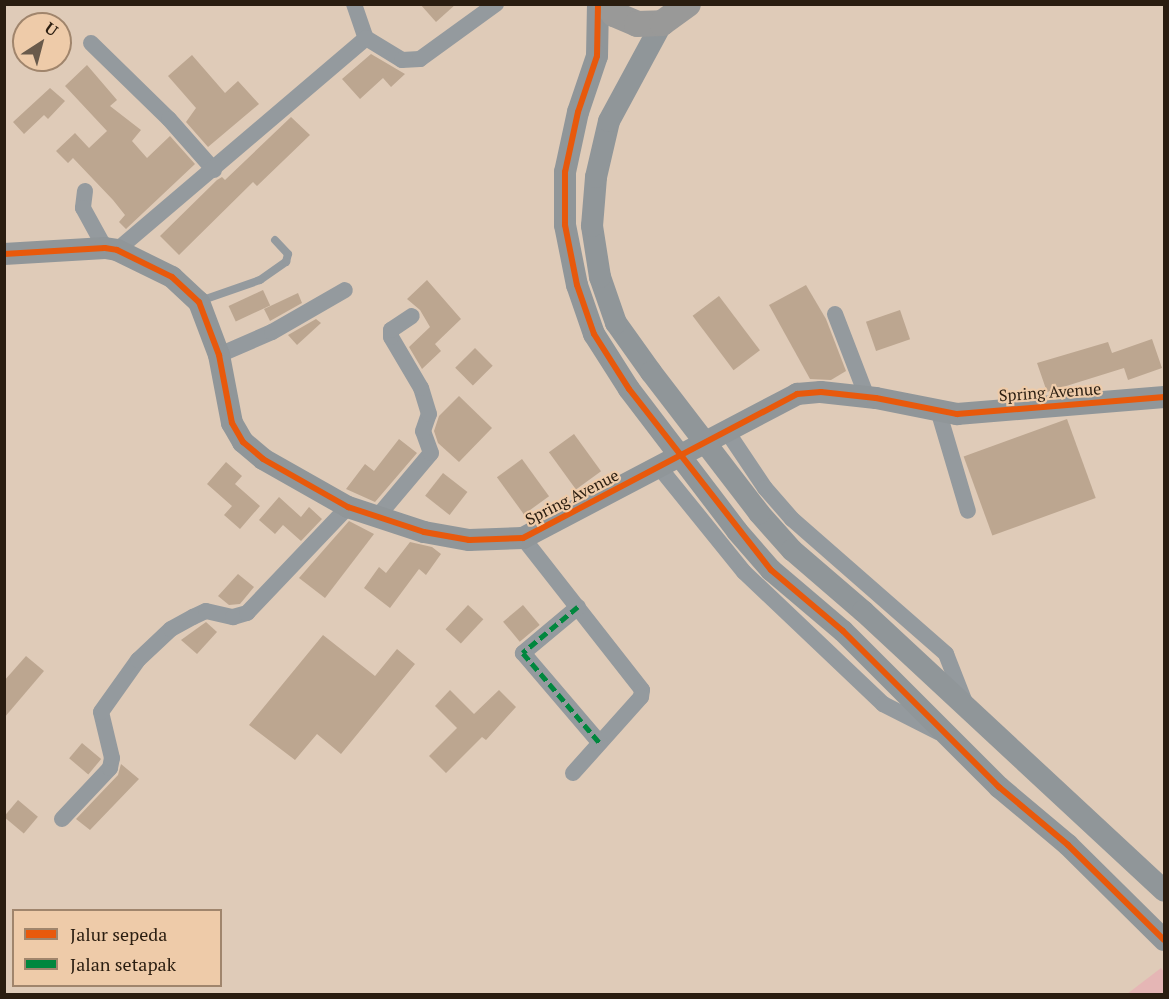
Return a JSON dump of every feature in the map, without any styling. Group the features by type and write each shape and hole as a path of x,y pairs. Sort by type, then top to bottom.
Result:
{"main road":[{"path":"606,4 614,14 637,24 662,23 688,4"}],"street":[{"path":"354,4 366,38 402,60 420,59 496,4"},
{"path":"598,4 597,56 578,112 565,172 566,225 577,285 594,334 629,389 737,531 771,570 843,631 947,737 1117,890 1164,940"},
{"path":"662,23 609,121 596,177 592,226 600,277 616,323 759,513 792,550 863,611 970,714 1164,891"},
{"path":"85,191 83,208 111,249 214,170 366,38"},
{"path":"91,43 169,119 214,170"},
{"name":"Spring Avenue","path":"4,254 111,249 172,277 199,302 219,355 227,405 243,441 294,480 348,507 424,532 469,540 523,538 797,394 821,392 867,397 957,414 1164,398"},
{"path":"219,355 272,332 345,290"},
{"path":"836,314 867,397"},
{"path":"378,516 431,453 423,431 429,414 421,388 391,337 391,330 412,316"},
{"path":"938,410 968,511"},
{"path":"726,430 765,488 792,519 946,654 970,714"},
{"path":"659,467 744,572 883,704 947,737"},
{"path":"62,819 110,768 112,758 101,712 138,660 171,628 206,611 233,617 247,613 348,507"},
{"path":"523,538 642,690 641,697 573,773"},
{"path":"578,607 523,653 600,743"}],"lane":[{"path":"199,302 260,280 286,262 288,254 275,240"}],"shaded area":[{"path":"1161,968 1164,972 1164,994 1127,994"}],"building":[{"path":"420,4 456,4 436,22"},
{"path":"371,54 405,74 391,87 383,78 360,99 342,79"},
{"path":"192,55 225,93 238,81 259,104 208,147 186,122 196,108 168,76"},
{"path":"87,65 117,100 110,106 141,130 132,141 147,158 170,136 195,164 126,229 119,222 125,215 113,200 73,158 68,163 56,151 75,133 89,148 107,131 65,86"},
{"path":"50,88 65,101 48,119 44,115 24,134 13,122"},
{"path":"291,117 310,135 257,186 253,182 179,255 160,236 217,180 222,177 225,180"},
{"path":"427,280 461,319 435,344 441,351 422,369 409,347 430,327 420,310 407,299"},
{"path":"806,285 826,319 846,371 831,380 810,379 769,305"},
{"path":"263,290 270,305 236,321 229,306"},
{"path":"298,293 302,303 270,321 264,309"},
{"path":"719,296 760,350 734,370 693,316"},
{"path":"900,310 910,339 876,351 866,322"},
{"path":"316,319 321,323 297,345 288,335"},
{"path":"1152,339 1162,368 1128,380 1124,368 1047,392 1037,363 1108,342 1112,353"},
{"path":"475,348 493,366 473,385 455,368"},
{"path":"459,396 492,428 459,462 438,443 434,431 439,416"},
{"path":"1067,419 1096,498 992,536 964,457"},
{"path":"574,434 601,471 576,489 549,452"},
{"path":"399,439 417,453 375,502 346,489 365,464 374,471"},
{"path":"522,459 549,496 524,514 497,477"},
{"path":"226,462 242,476 235,484 260,506 240,529 224,515 232,506 207,484"},
{"path":"443,473 467,492 450,515 425,496"},
{"path":"279,497 301,517 309,507 322,519 301,541 283,525 275,534 259,520"},
{"path":"349,521 374,534 325,598 299,578"},
{"path":"410,542 432,547 441,554 426,575 419,569 390,608 364,588 379,567 386,573"},
{"path":"238,574 254,587 240,604 229,605 218,596"},
{"path":"468,605 483,619 461,643 445,629"},
{"path":"523,605 540,625 520,642 503,622"},
{"path":"206,622 217,632 197,654 181,640"},
{"path":"323,635 375,676 397,649 415,664 341,754 317,734 295,760 249,725"},
{"path":"26,656 44,671 4,718 4,681"},
{"path":"450,690 474,714 499,690 516,707 486,740 482,737 446,773 429,756 457,728 435,706"},
{"path":"82,743 101,759 88,774 69,758"},
{"path":"121,764 139,779 90,830 76,819 118,775"},
{"path":"18,800 38,817 24,834 4,817"}],"marked path":[{"path":"578,607 523,653 600,743"}],"cycle path":[{"path":"598,4 597,56 578,112 565,172 565,225 577,285 594,334 629,389 771,570 843,631 999,787 1068,845 1164,940"},
{"path":"4,254 105,248 117,250 172,277 199,302 219,355 232,423 243,442 263,459 348,507 424,532 469,540 523,538 797,394 821,392 876,398 957,414 1164,397"}]}
